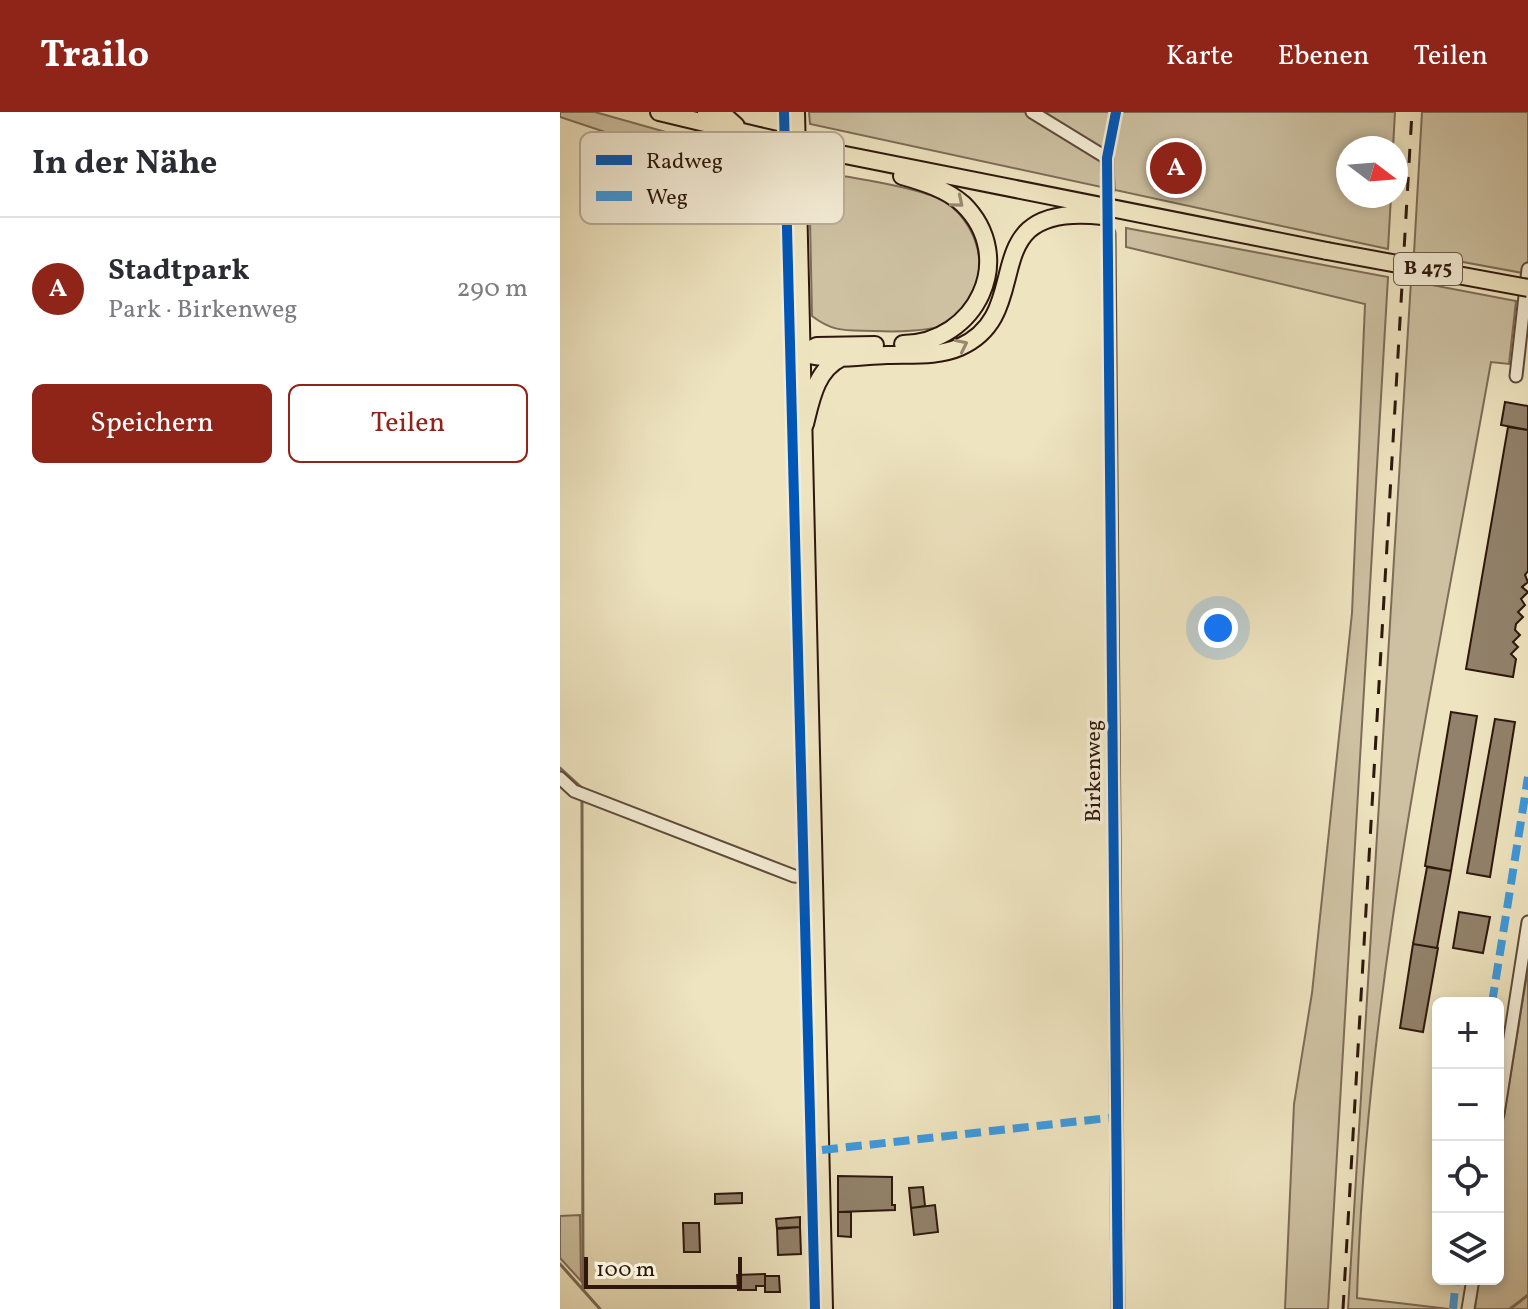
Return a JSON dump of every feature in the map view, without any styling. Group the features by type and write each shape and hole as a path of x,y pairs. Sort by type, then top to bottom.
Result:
{"highway":[{"name":"B 475","path":"659,112 743,132"},
{"path":"706,112 726,117 748,132"},
{"name":"B 475","path":"844,155 1528,288"},
{"path":"803,353 817,346 912,344 932,340 962,323 983,292 987,250 978,225 967,209 937,188 885,172 863,158"},
{"path":"803,353 821,358 935,353 960,347 987,327 997,310 1012,256 1032,227 1051,216 1084,214 1161,226 1173,220"},
{"path":"805,424 820,377 833,362 845,357"}],"main road":[{"path":"797,112 797,132"},
{"path":"800,224 825,1309"}],"street":[{"path":"1032,112 1107,158 1108,190"},
{"name":"Birkenweg","path":"1109,233 1118,1309"},
{"path":"1516,376 1528,269"},
{"path":"560,778 574,791 589,797 794,876 815,878"},
{"path":"1504,1076 1528,922"},
{"path":"1468,1309 1472,1285"}],"shaded area":[{"path":"560,112 595,112 666,132 605,132 560,117"},
{"path":"809,112 1395,112 1394,136 1336,136 1336,208 1390,208 1388,249 810,124"},
{"path":"1422,112 1528,112 1528,274 1414,253"},
{"path":"844,177 935,197 959,213 969,227 976,243 979,277 965,308 945,325 903,331 841,330 812,316 810,224 844,224"},
{"path":"1126,228 1388,277 1328,1309 1285,1309 1294,1104 1312,993 1352,613 1365,304 1126,247"},
{"path":"1411,281 1516,301 1509,364 1491,362 1427,711 1389,945 1363,1180 1357,1298 1449,1309 1348,1309"},
{"path":"1528,968 1528,1309 1475,1309 1478,1285 1504,1285 1504,1115"},
{"path":"580,1215 581,1281 560,1258 560,1216"}],"building":[{"path":"1505,402 1528,406 1528,430 1501,425"},
{"path":"1508,427 1528,430 1528,571 1525,575 1528,582 1522,587 1528,592 1521,599 1525,605 1518,612 1523,617 1515,630 1520,635 1513,642 1518,647 1511,654 1516,659 1513,677 1466,669"},
{"path":"1451,712 1477,716 1451,871 1425,866"},
{"path":"1495,719 1515,722 1490,877 1467,873"},
{"path":"1427,867 1451,871 1437,948 1413,944"},
{"path":"1459,912 1490,917 1483,953 1453,948"},
{"path":"1413,944 1438,948 1423,1032 1400,1028"},
{"path":"838,1176 892,1177 892,1205 895,1205 895,1210 838,1212"},
{"path":"923,1187 925,1206 911,1208 909,1188"},
{"path":"742,1193 742,1203 715,1204 715,1194"},
{"path":"935,1205 938,1232 914,1235 911,1208"},
{"path":"838,1212 851,1212 851,1237 838,1236"},
{"path":"800,1217 800,1227 777,1229 776,1219"},
{"path":"683,1223 699,1223 700,1252 684,1252"},
{"path":"800,1227 801,1254 778,1255 777,1228"},
{"path":"765,1274 765,1286 756,1286 756,1290 738,1290 737,1275"},
{"path":"765,1276 779,1276 780,1292 765,1292"}],"waterway":[{"path":"560,768 582,788"},
{"path":"582,802 583,1290"},
{"path":"560,1264 600,1309"},
{"path":"1510,1309 1528,1295"}],"railway":[{"path":"1343,1309 1412,112"}],"marked path":[{"path":"1493,997 1528,777"},
{"path":"822,1150 1117,1117"},
{"path":"1453,1309 1455,1285"}],"cycle path":[{"path":"784,112 785,132"},
{"path":"1116,112 1107,158 1118,1309"},
{"path":"787,224 815,1309"}],"place":[{"name":"Stadtpark","path":"1176,168"}]}
